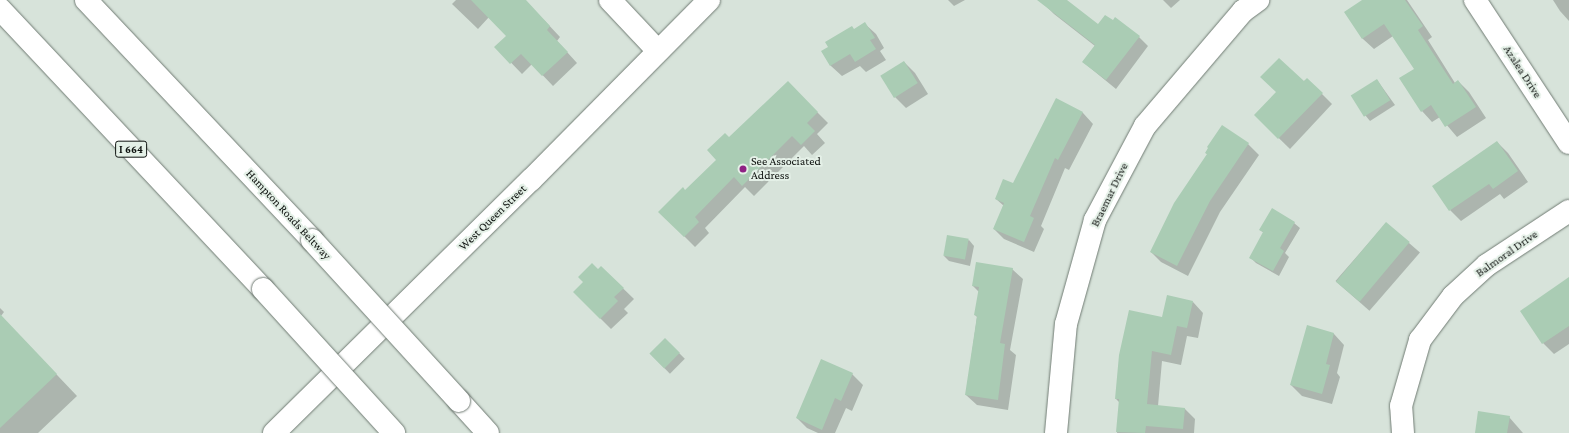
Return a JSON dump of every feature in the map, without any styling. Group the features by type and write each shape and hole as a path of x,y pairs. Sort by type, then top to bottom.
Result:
{"main road":[{"name":"Hampton Roads Beltway","path":"86,0 312,240 488,433"},
{"path":"610,0 658,51"},
{"name":"West Queen Street","path":"274,433 532,180 709,0"},
{"name":"Braemar Drive","path":"1056,433 1066,324 1095,220 1145,126 1243,11 1258,0"},
{"name":"Azalea Drive","path":"1475,0 1569,143"},
{"name":"I 664","path":"0,9 263,289 394,433"},
{"name":"Balmoral Drive","path":"1403,433 1401,406 1420,340 1453,296 1487,265 1569,211"}],"building":[{"path":"471,0 526,0 550,26 547,30 568,52 542,76 521,54 510,64 494,47 506,36"},
{"path":"1037,0 1067,0 1098,24 1105,15 1113,20 1115,17 1140,36 1106,80 1082,62 1095,45"},
{"path":"1362,0 1405,0 1423,26 1418,30 1453,84 1458,80 1476,107 1445,127 1431,105 1421,112 1399,78 1414,69 1384,24 1362,39 1344,12"},
{"path":"865,22 875,38 870,40 876,49 855,62 850,54 830,66 821,51 828,47 825,42 852,26 854,29"},
{"path":"1279,58 1304,81 1307,78 1323,93 1278,139 1254,115 1276,92 1260,77"},
{"path":"904,61 918,83 894,98 880,76"},
{"path":"1377,79 1390,100 1364,117 1351,95"},
{"path":"788,81 818,112 807,123 815,131 801,145 792,136 742,186 734,177 695,217 699,222 684,237 658,212 683,187 685,190 716,160 707,150 725,133 729,137"},
{"path":"1056,98 1083,112 1058,160 1055,158 1030,216 1034,218 1024,242 993,229 1004,203 995,199 1003,179 1013,183"},
{"path":"1222,125 1249,143 1210,201 1177,266 1150,252 1174,203 1207,154 1205,153 1208,148 1207,147"},
{"path":"1497,141 1518,171 1493,189 1489,184 1449,211 1432,186"},
{"path":"1272,208 1295,222 1280,248 1284,251 1273,271 1249,258 1263,232 1259,230"},
{"path":"1386,222 1410,242 1360,302 1336,282"},
{"path":"947,235 969,239 965,260 943,256"},
{"path":"976,262 1013,268 1000,343 1005,344 998,400 965,395 977,316 974,315 979,287 972,286"},
{"path":"592,263 598,269 601,266 624,288 614,297 618,301 600,319 573,292 583,282 578,277"},
{"path":"1569,277 1569,326 1542,344 1520,311"},
{"path":"1167,295 1193,301 1187,328 1177,326 1171,355 1152,351 1147,404 1185,408 1183,429 1146,426 1145,433 1116,432 1119,399 1115,399 1119,355 1129,310 1162,317"},
{"path":"0,314 57,374 0,428"},
{"path":"1307,325 1334,333 1326,364 1330,365 1322,394 1290,385"},
{"path":"665,338 680,353 664,368 649,354"},
{"path":"821,359 853,373 841,401 835,398 822,430 796,418"},
{"path":"1478,411 1510,416 1507,433 1475,433"}],"place":[{"name":"See Associated Address","path":"743,169"}]}
